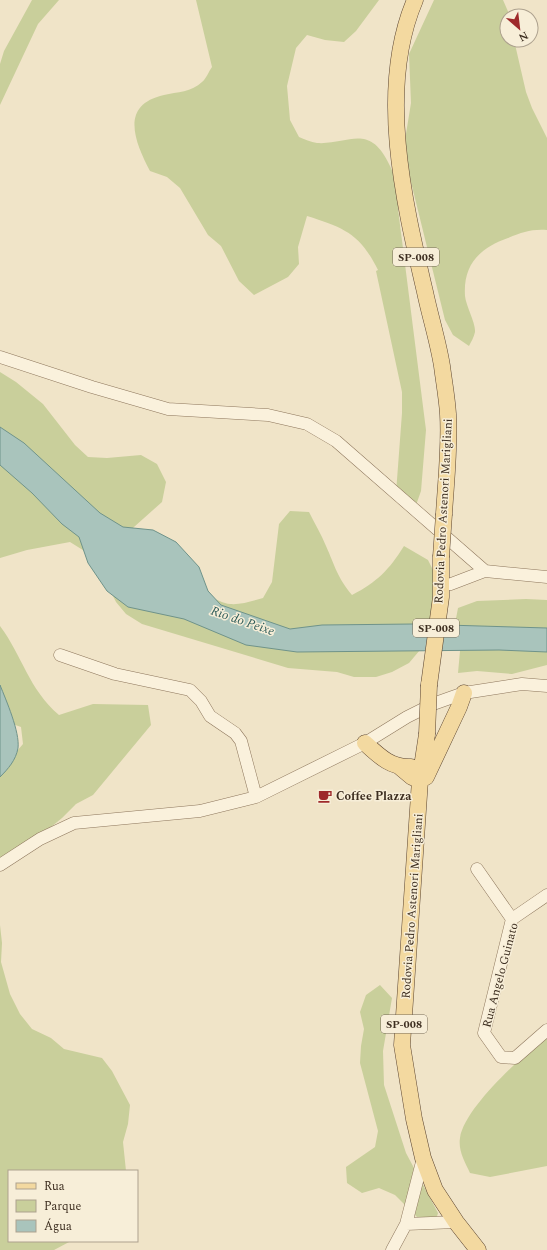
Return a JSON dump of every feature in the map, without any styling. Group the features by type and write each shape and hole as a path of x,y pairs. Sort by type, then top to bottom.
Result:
{"main road":[{"name":"Rodovia Pedro Astenori Marigliani","path":"415,0 408,15 401,53 395,99 397,138 410,231 442,364 448,413 448,460 441,557 441,591 431,660 427,734 422,773 402,1045 422,1158 435,1190 456,1222 478,1250"},
{"path":"365,743 383,760 400,767 422,773 426,777 432,768 464,693"}],"street":[{"path":"0,357 92,387 168,409 268,415 307,424 336,441 485,571"},
{"path":"441,591 451,584 485,571 547,577"},
{"path":"60,655 115,674 190,690 201,701 210,716 235,733 241,741 256,797"},
{"path":"0,866 40,838 74,823 200,811 256,797 365,743 407,717 433,704 464,693 522,684 547,686"},
{"path":"477,870 512,919"},
{"name":"Rua Angelo Guinato","path":"547,895 512,919 484,1033 501,1057 515,1058 547,1030"},
{"path":"392,1250 406,1224 422,1158"},
{"path":"406,1224 456,1222"}],"green space":[{"path":"32,0 59,0 38,24 0,105 0,64 4,51"},
{"path":"196,0 379,0 356,31 344,42 325,40 307,35 296,48 287,86 290,120 299,137 317,143 365,139 373,143 380,150 394,174 398,190 398,209 426,430 421,491 415,508 396,493 402,413 402,392 376,271 378,270 365,248 350,234 332,224 307,216 298,247 299,264 288,277 254,295 239,281 221,246 208,235 180,188 167,177 150,171 144,160 134,126 136,116 141,107 150,100 194,88 203,81 212,67"},
{"path":"434,0 503,0 506,8 499,8 499,48 516,48 526,92 547,138 547,230 527,231 498,242 482,252 470,266 465,285 465,296 473,320 475,332 469,346 453,335 445,320 409,174 405,140 411,103 409,54"},
{"path":"0,372 16,382 43,404 75,445 88,457 107,458 141,455 157,464 166,482 162,502 125,535 192,586 220,601 230,604 238,604 263,598 272,582 279,524 290,511 309,512 322,537 334,566 352,595 382,575 404,546 428,560 438,580 437,598 420,650 409,663 392,672 376,677 354,677 337,672 288,668 142,624 126,614 116,602 97,564 86,552 70,542 27,550 0,558"},
{"path":"526,599 547,600 547,665 512,674 477,671 458,673 461,640 455,624 458,608 477,601"},
{"path":"0,626 15,649 40,694 59,715 93,704 148,705 151,725 93,795 76,804 62,818 0,869 0,771 23,744 21,727 4,721 0,728"},
{"path":"0,925 2,943 1,962 10,994 20,1014 32,1029 51,1038 64,1049 102,1058 112,1071 130,1105 128,1124 123,1142 126,1170 8,1170 8,1242 69,1242 54,1250 0,1250"},
{"path":"380,985 392,998 383,1051 384,1085 406,1153 438,1213 434,1226 419,1219 395,1195 379,1188 362,1193 347,1183 346,1167 375,1147 378,1131 360,1063 364,1029 360,1012 366,995"},
{"path":"547,1034 547,1166 490,1177 470,1173 462,1156 460,1147 460,1138 464,1125 472,1111 483,1097"}],"water":[{"name":"Rio do Peixe","path":"0,427 24,443 100,513 123,527 153,530 176,542 199,567 208,591 221,605 290,629 322,625 413,624 547,628 547,652 499,650 297,652 246,645 184,619 128,607 107,591 88,563 79,537 62,524 32,493 0,465"},
{"path":"0,685 12,716 17,734 18,748 14,760 0,777"}],"place":[{"name":"Coffee Plazza","path":"325,796"}]}
